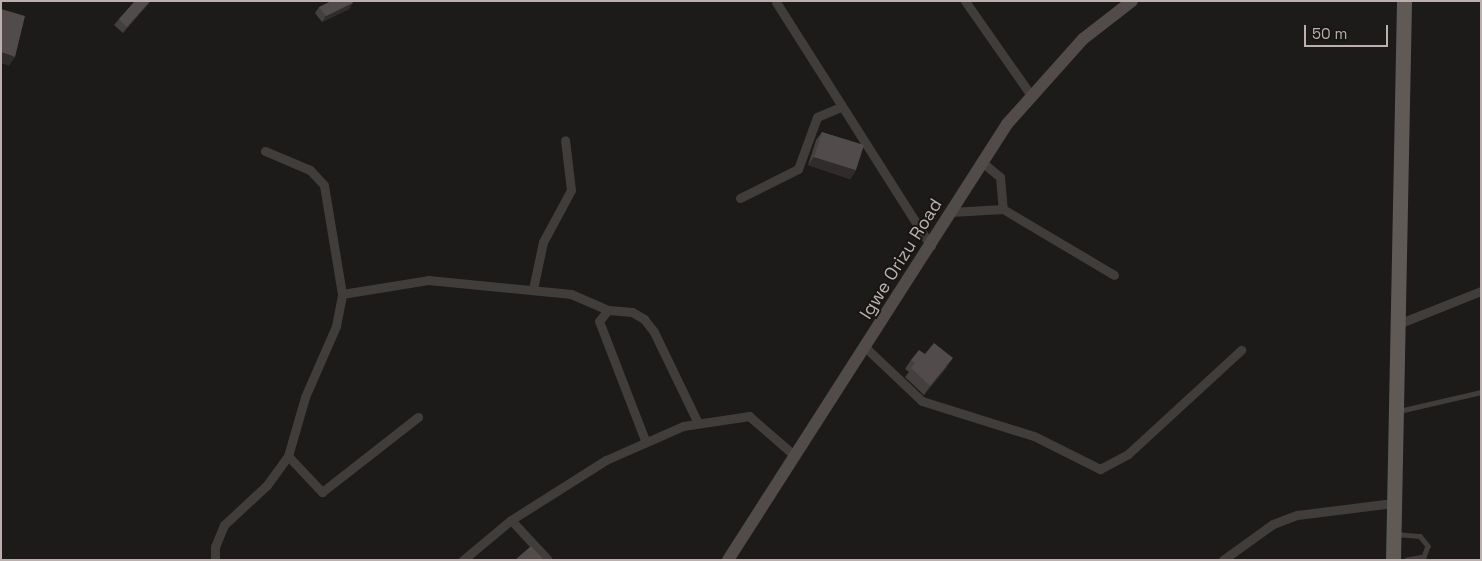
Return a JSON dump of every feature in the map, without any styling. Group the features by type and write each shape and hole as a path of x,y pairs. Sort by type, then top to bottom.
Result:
{"main road":[{"name":"Igwe Orizu Road","path":"728,560 866,348 982,162 1030,94 1083,39 1132,1"},
{"path":"1392,560 1404,1"}],"street":[{"path":"965,1 1030,94"},
{"path":"776,2 931,246"},
{"path":"740,198 798,169 817,117 842,107"},
{"path":"533,289 543,242 571,190 566,140"},
{"path":"216,560 215,547 224,525 267,485 288,456 306,398 336,326 342,294 324,185 310,170 265,151"},
{"path":"982,162 1000,176 1003,209"},
{"path":"951,212 1003,209 1114,275"},
{"path":"342,294 428,280 571,294 608,310 644,319 698,423"},
{"path":"1398,324 1481,291"},
{"path":"608,310 599,321 646,440"},
{"path":"866,348 922,401 1034,436 1100,470 1128,454 1241,350"},
{"path":"463,560 511,520 646,440 698,423 749,416 795,456"},
{"path":"288,456 322,492 418,417"},
{"path":"1223,560 1273,524 1297,515 1393,503"},
{"path":"511,520 548,560"}],"lane":[{"path":"1395,412 1481,392"},
{"path":"1392,534 1425,540 1424,557 1407,560"}],"building":[{"path":"135,1 150,1 127,27 119,19"},
{"path":"331,1 352,1 353,3 326,16 319,7"},
{"path":"1,9 25,16 15,57 1,52"},
{"path":"822,132 864,145 856,170 814,157"},
{"path":"934,343 953,358 930,386 911,368 915,363 911,360 919,350 925,354"},
{"path":"531,546 544,560 515,560"}]}
